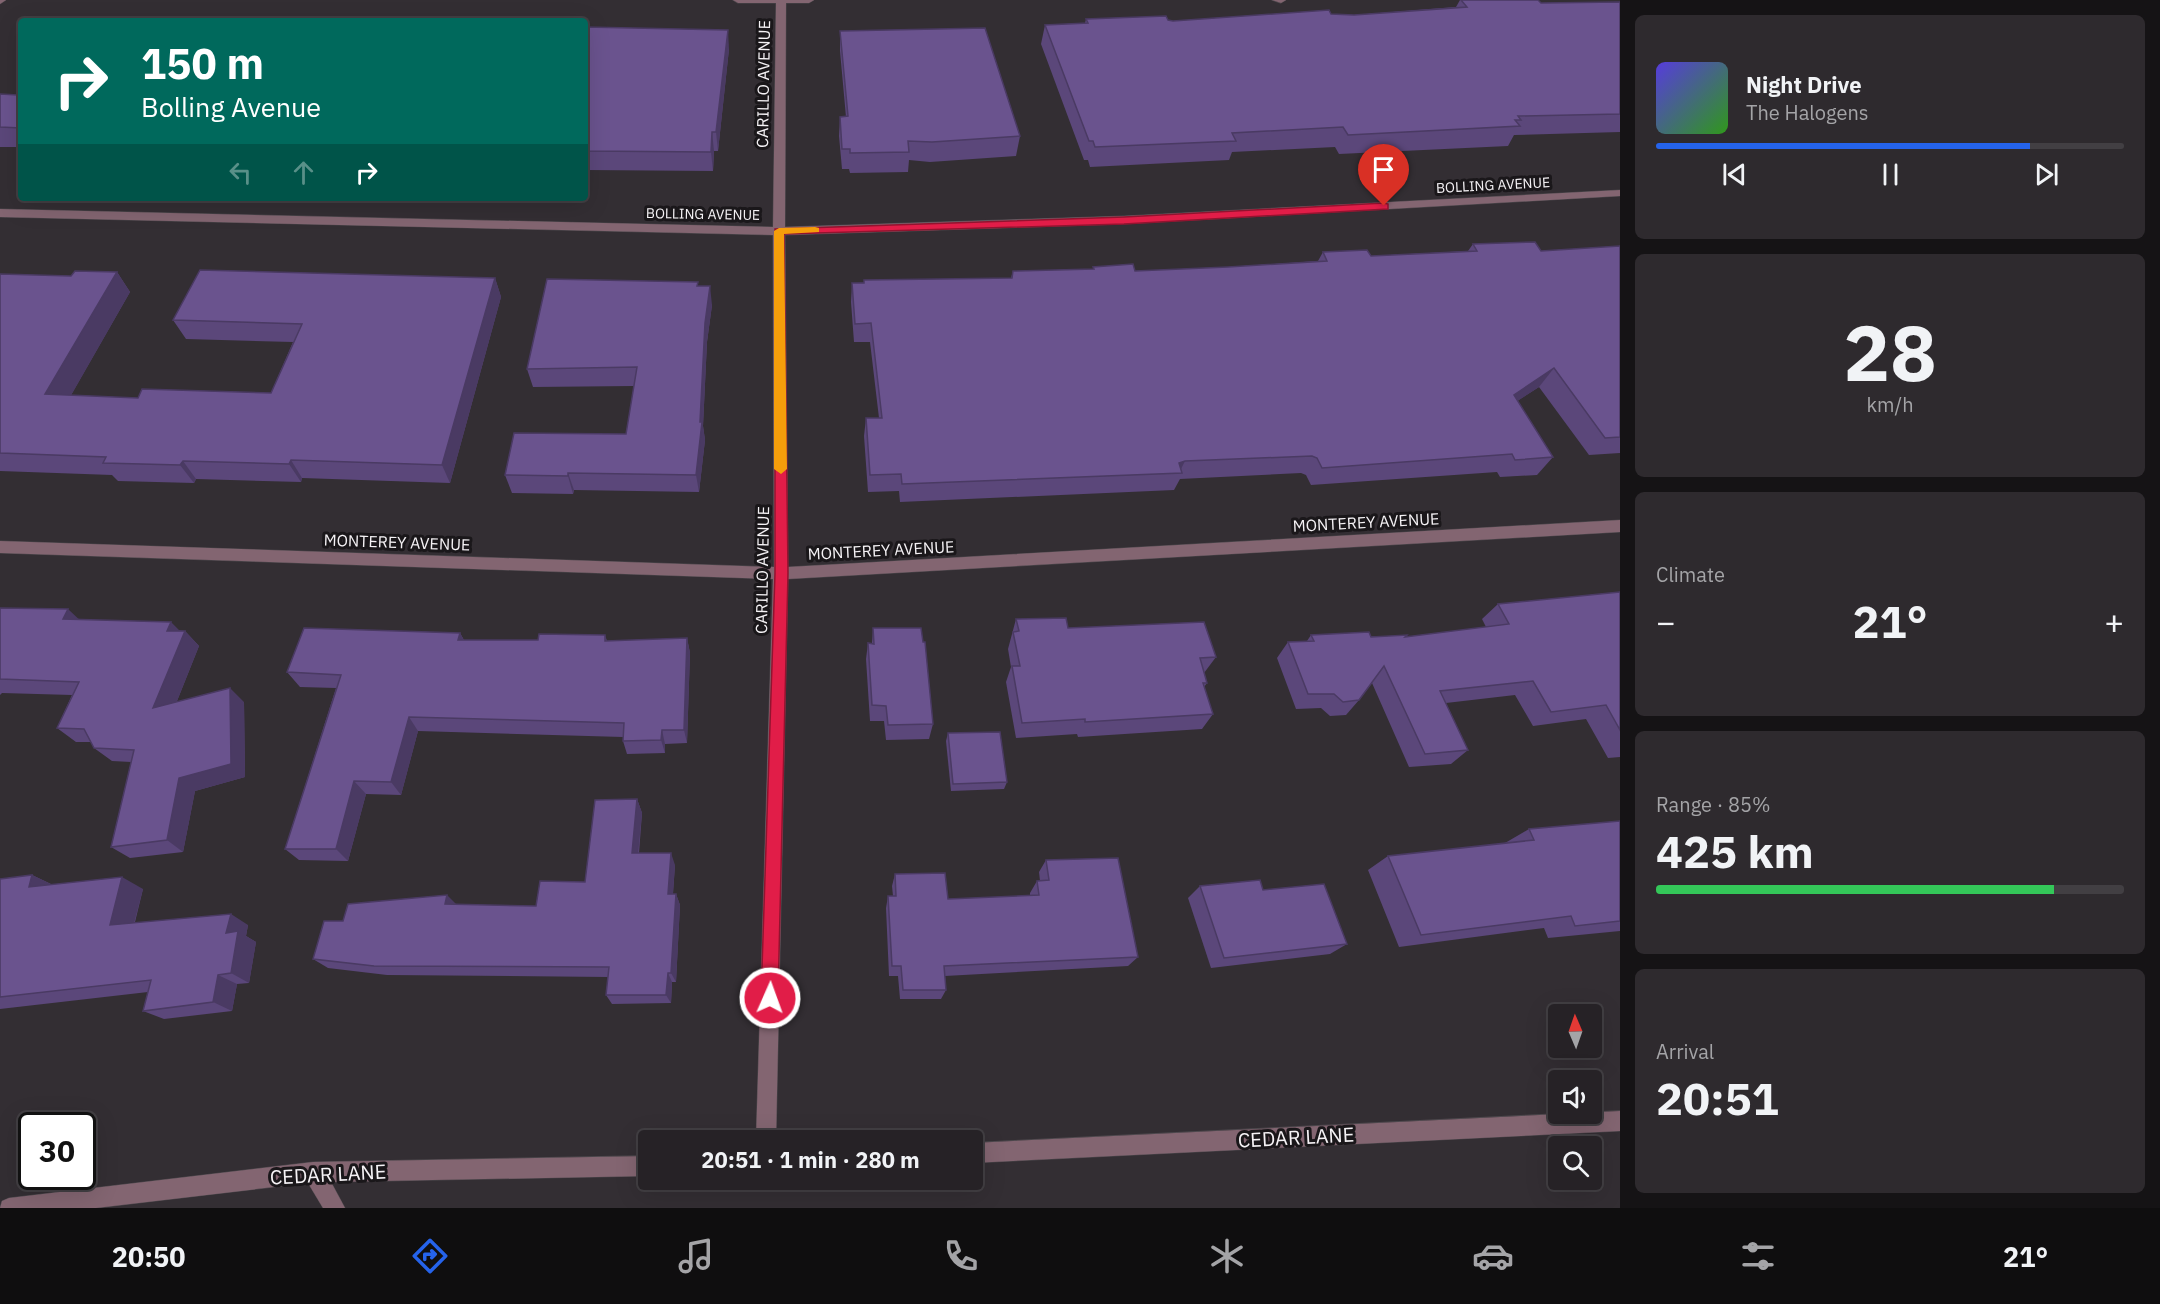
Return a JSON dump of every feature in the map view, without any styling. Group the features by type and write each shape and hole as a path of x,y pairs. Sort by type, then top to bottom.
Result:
{"street":[{"path":"738,0 809,0"},
{"name":"CARILLO AVENUE","path":"766,1130 782,573 779,231 781,0"},
{"name":"BOLLING AVENUE","path":"0,213 779,231 1124,220 1620,193"},
{"name":"MONTEREY AVENUE","path":"0,547 782,573 1620,526"},
{"name":"CEDAR LANE","path":"983,1152 1620,1121"},
{"name":"CEDAR LANE","path":"9,1208 313,1172 638,1166"},
{"path":"313,1172 335,1208"}],"building":[{"path":"1461,0 1538,0 1541,3 1620,2 1620,114 1518,116 1521,120 1515,120 1520,126 1348,135 1343,127 1232,133 1236,141 1095,147 1093,141 1089,141 1045,25 1088,23 1086,19 1166,16 1168,20 1173,21 1329,10 1331,14 1354,15 1467,7"},
{"path":"588,27 728,30 716,132 712,132 711,152 588,151"},
{"path":"985,28 1020,136 932,142 908,141 909,152 850,153 850,149 842,149 840,117 848,116 840,31"},
{"path":"0,94 18,95 18,128 0,127"},
{"path":"1535,242 1541,251 1620,246 1620,437 1605,438 1554,368 1514,395 1553,457 1515,460 1512,454 1322,468 1317,458 1312,456 1185,461 1179,463 1182,473 902,484 901,474 870,475 866,418 882,418 871,323 855,324 852,283 864,283 864,280 1012,278 1013,271 1094,269 1093,267 1133,264 1135,271 1228,267 1327,261 1323,252 1367,250 1371,256 1477,251 1473,244"},
{"path":"200,270 495,278 442,465 291,460 289,464 183,461 180,465 103,463 106,457 0,453 0,274 71,276 75,271 117,272 45,394 138,398 142,389 271,393 302,324 173,320"},
{"path":"547,279 698,282 697,286 710,286 705,323 700,422 702,422 696,475 568,473 568,476 505,475 514,433 626,434 637,367 527,369"},
{"path":"1620,592 1620,730 1606,705 1551,712 1533,681 1440,691 1468,750 1425,754 1384,666 1359,700 1343,702 1334,694 1308,694 1288,642 1314,641 1311,635 1369,632 1371,637 1407,635 1405,637 1509,624 1498,604"},
{"path":"0,608 68,609 63,619 171,622 167,631 185,631 153,708 230,688 231,764 179,778 167,840 111,847 134,750 94,748 84,729 57,728 79,682 0,679"},
{"path":"1066,618 1068,628 1204,622 1216,657 1200,658 1207,683 1203,683 1213,714 1085,722 1085,719 1022,723 1012,666 1020,666 1013,632 1019,631 1016,619"},
{"path":"304,628 460,633 458,640 538,640 539,634 605,635 605,641 687,638 684,730 662,730 661,740 623,741 624,723 409,717 391,782 354,781 336,849 285,849 341,675 287,672"},
{"path":"873,628 921,628 923,642 925,642 933,724 888,725 886,706 872,705 868,643 874,644"},
{"path":"1000,732 1007,782 953,784 948,733"},
{"path":"637,799 632,853 671,853 668,894 676,894 671,973 668,973 666,995 606,995 609,967 374,966 313,959 324,921 343,921 348,904 447,895 445,904 536,906 540,881 585,882 595,800"},
{"path":"1620,821 1620,921 1575,926 1571,916 1421,935 1388,856 1534,840 1529,829"},
{"path":"1118,858 1138,957 944,966 946,990 903,990 901,966 892,966 888,896 896,896 895,874 945,873 948,899 1039,895 1037,881 1049,880 1046,860"},
{"path":"32,875 29,887 122,877 110,925 231,914 226,933 238,931 231,973 218,975 213,1002 143,1011 151,980 0,997 0,879"},
{"path":"1260,880 1263,890 1324,884 1347,944 1224,958 1200,886"}],"slow traffic":[{"path":"781,469 779,231 815,230"}],"route":[{"path":"770,998 782,573 779,231 1124,220 1384,206"}]}
